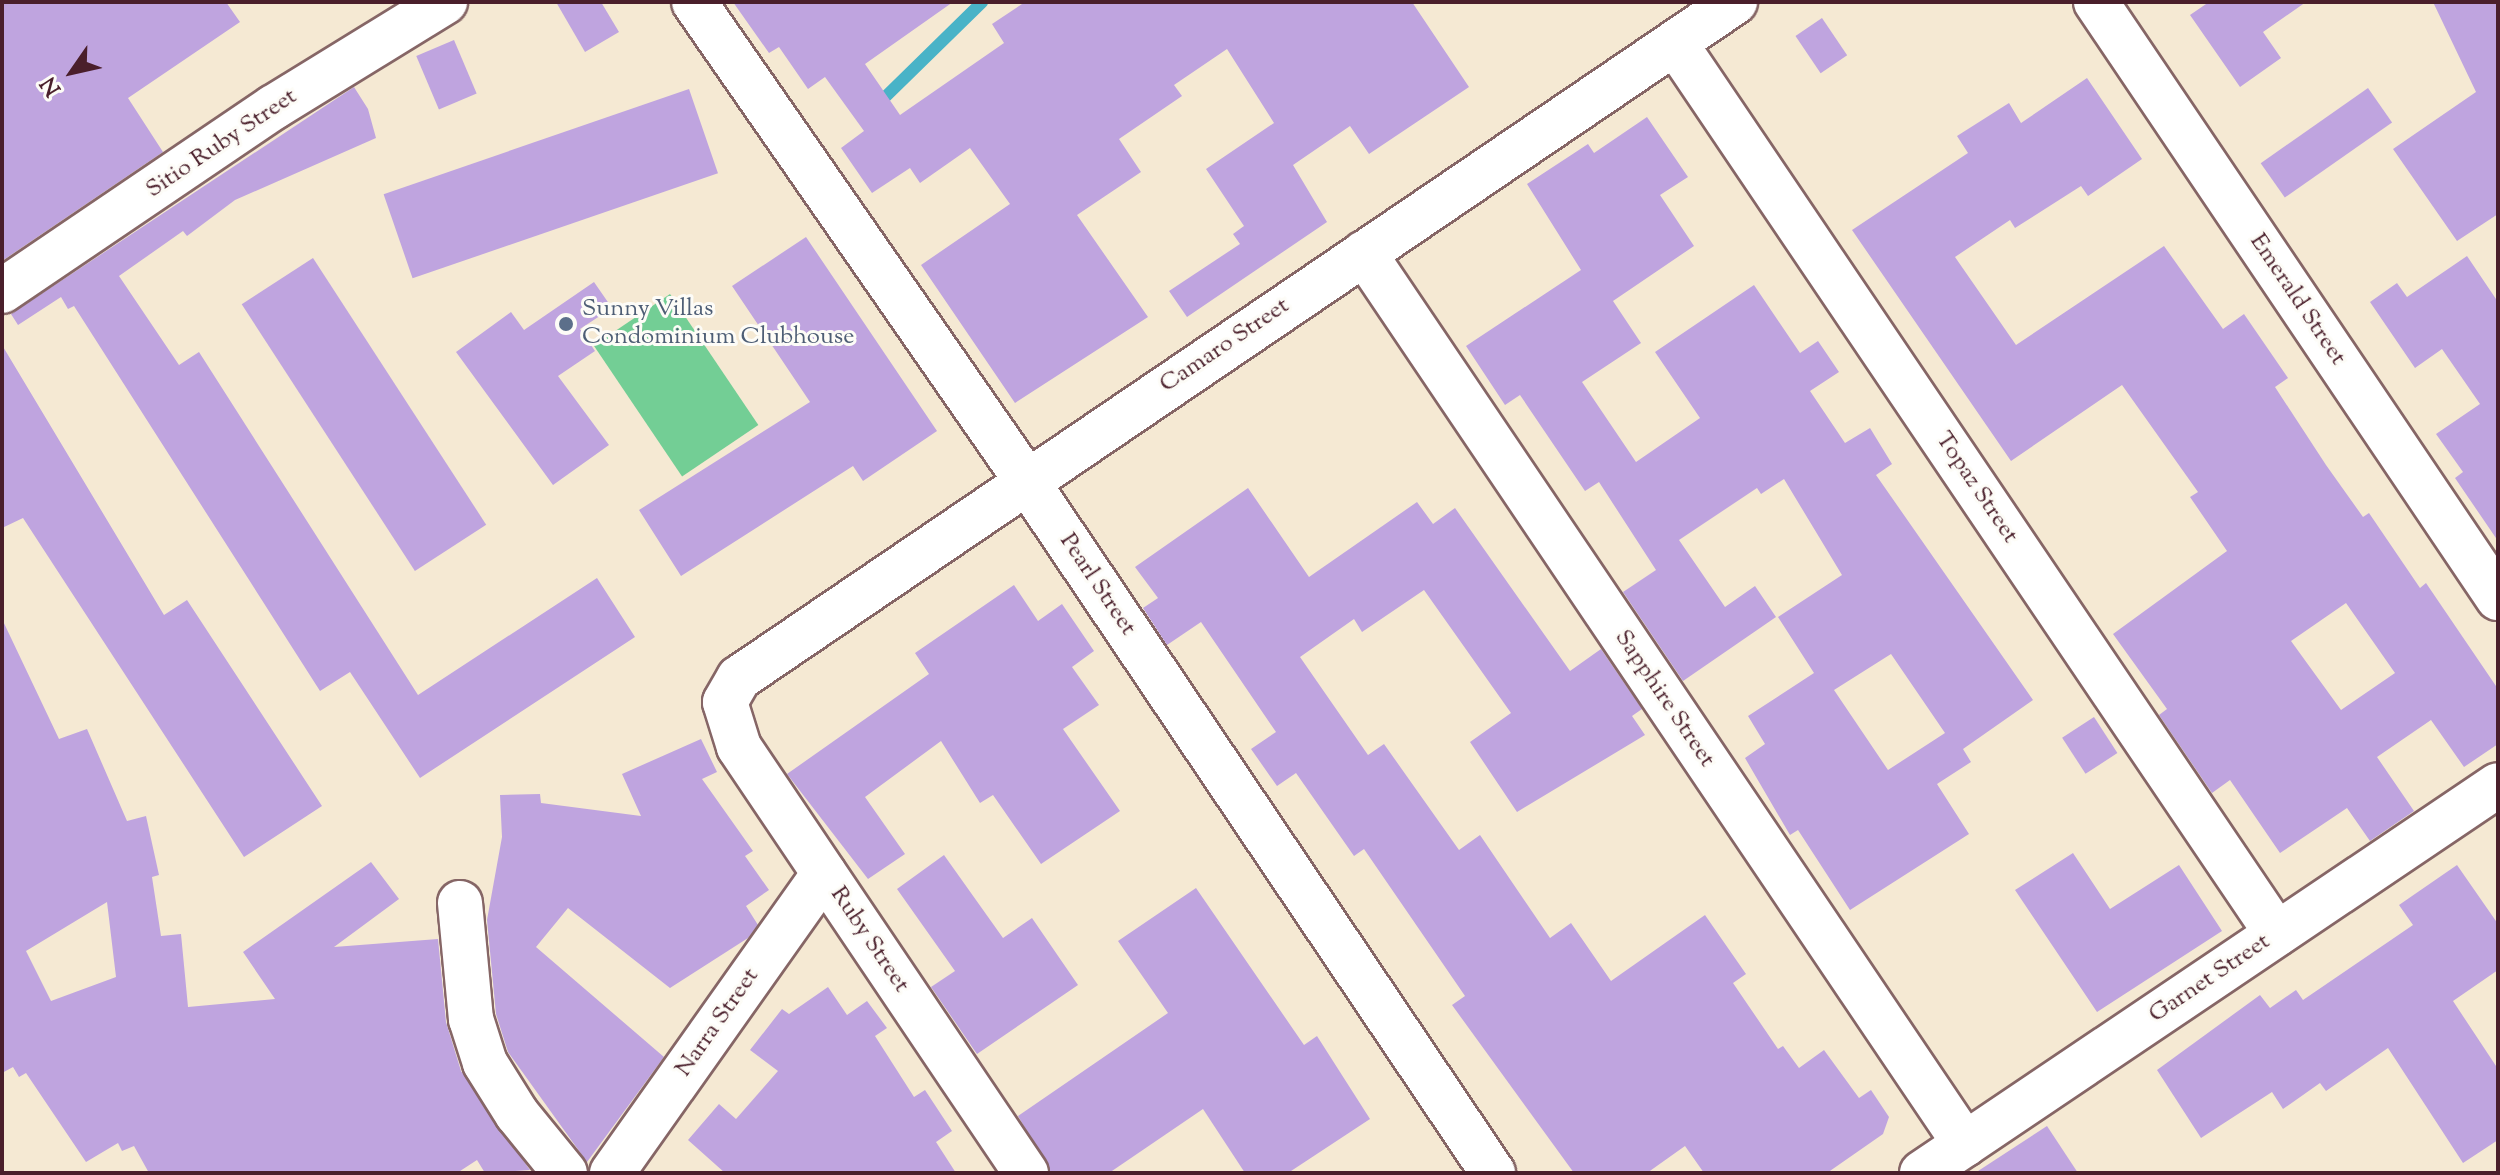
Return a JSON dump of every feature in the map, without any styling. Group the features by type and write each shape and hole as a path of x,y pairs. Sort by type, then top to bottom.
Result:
{"street":[{"name":"Sitio Ruby Street","path":"2,291 274,107 445,2"},
{"name":"Pearl Street","path":"694,2 1026,480 1493,1173"},
{"name":"Camaro Street","path":"725,702 739,678 761,659 1735,2"},
{"name":"Emerald Street","path":"2096,2 2498,598"},
{"name":"Topaz Street","path":"1675,43 2277,934"},
{"name":"Sapphire Street","path":"1364,253 1965,1144"},
{"name":"Ruby Street","path":"725,702 739,747 1026,1173"},
{"name":"Garnet Street","path":"1922,1173 2498,785"},
{"name":"Narra Street","path":"612,1173 824,874"},
{"path":"460,903 471,1019 485,1063 517,1114 565,1173"}],"green space":[{"path":"670,294 758,425 682,476 594,345"}],"building":[{"path":"2,2 226,2 240,22 128,98 163,152 2,261"},
{"path":"556,2 601,2 619,32 585,52"},
{"path":"733,2 953,2 865,64 900,115 1004,43 992,24 1025,2 1412,2 1469,87 1369,154 1350,126 1293,165 1327,222 1187,317 1169,291 1240,244 1233,234 1244,226 1206,169 1274,123 1227,49 1174,85 1182,96 1119,139 1141,172 1077,215 1148,317 1015,403 921,265 1010,204 970,148 920,183 910,168 872,193 841,148 864,131 825,77 808,89 779,47 769,53"},
{"path":"2209,2 2306,2 2263,32 2281,58 2240,87 2190,15"},
{"path":"2433,2 2498,2 2498,214 2457,241 2393,149 2476,92"},
{"path":"1822,18 1847,55 1821,73 1795,36"},
{"path":"454,40 477,93 439,109 416,56"},
{"path":"2087,78 2142,159 2088,196 2081,186 2015,228 2010,220 1955,257 2016,345 2164,246 2223,329 2244,314 2288,378 2275,387 2326,465 2363,517 2369,513 2420,588 2426,583 2498,689 2498,744 2464,767 2431,720 2377,757 2414,811 2370,841 2347,808 2280,853 2230,780 2212,793 2159,715 2167,709 2113,634 2227,551 2190,497 2198,492 2122,385 2011,461 1852,230 1968,153 1957,136 2009,103 2021,123","holes":["2346,603 2395,673 2341,710 2291,641"]},
{"path":"354,87 368,109 376,138 235,200 187,236 183,231 119,276 179,365 199,352 418,695 597,578 635,637 420,778 350,672 320,691 74,306 68,309 61,297 18,325 11,314"},
{"path":"2368,88 2392,122 2285,198 2261,163"},
{"path":"689,89 718,173 413,278 384,194"},
{"path":"1647,117 1688,177 1660,195 1694,246 1613,301 1641,343 1582,382 1636,462 1700,418 1655,352 1754,285 1800,353 1818,341 1839,372 1810,391 1845,443 1870,428 1892,464 1876,475 2033,700 1963,749 1971,762 1937,784 1969,834 1850,910 1798,830 1790,835 1745,758 1765,744 1748,716 1814,673 1778,617 1842,575 1784,479 1761,494 1757,488 1679,540 1725,607 1755,586 1776,617 1683,681 1623,592 1656,570 1599,482 1585,491 1520,395 1505,405 1466,346 1581,270 1527,184 1588,144 1594,153","holes":["1891,654 1945,733 1888,770 1834,690"]},
{"path":"806,237 937,431 863,481 853,466 681,576 639,510 810,402 732,286"},
{"path":"2467,256 2498,302 2498,541 2455,478 2463,472 2436,434 2480,404 2442,349 2415,368 2370,302 2397,283 2407,297"},
{"path":"313,258 486,525 415,571 242,304"},
{"path":"594,282 612,308 580,329 595,351 558,376 609,445 553,485 456,352 511,312 524,330"},
{"path":"2,345 164,615 187,600 322,806 244,857 23,518 2,528"},
{"path":"1248,488 1309,577 1417,502 1433,524 1455,508 1570,671 1601,649 1642,709 1632,716 1645,735 1517,812 1470,742 1511,713 1424,590 1362,632 1354,619 1300,657 1368,755 1384,744 1459,850 1480,835 1550,938 1571,923 1611,981 1705,915 1746,974 1733,983 1778,1049 1783,1046 1799,1068 1824,1050 1859,1098 1871,1090 1889,1117 1883,1134 1827,1173 1704,1173 1685,1146 1647,1173 1574,1173 1452,1005 1465,996 1364,849 1354,856 1296,773 1277,786 1251,749 1276,732 1201,622 1167,645 1143,608 1158,598 1135,567"},
{"path":"1014,585 1038,621 1062,604 1094,651 1072,667 1099,705 1063,729 1120,811 1041,864 993,795 980,803 941,741 865,797 905,854 868,879 787,774 929,674 915,653"},
{"path":"2,619 59,739 87,729 127,821 146,816 159,875 152,877 161,936 181,934 188,1007 275,999 243,952 371,862 399,899 334,947 438,939 446,1022 461,1071 530,1170 485,1173 477,1160 457,1173 149,1173 134,1146 122,1151 118,1143 86,1162 26,1073 19,1077 13,1067 2,1073","holes":["107,902 116,977 51,1001 26,951"]},
{"path":"2094,717 2117,753 2086,774 2062,738"},
{"path":"701,739 717,772 702,779 753,851 745,856 769,890 746,906 758,925 748,938 670,988 568,908 536,947 664,1057 587,1162 508,1052 496,1014 487,920 502,837 500,795 540,794 541,803 641,816 622,774"},
{"path":"2073,853 2110,909 2179,865 2222,931 2097,1012 2015,890"},
{"path":"944,855 1003,938 1032,918 1078,985 977,1054 931,987 955,971 897,889"},
{"path":"2457,865 2498,924 2498,970 2453,1001 2498,1069 2498,1140 2463,1163 2388,1048 2326,1091 2320,1083 2283,1109 2272,1092 2201,1138 2157,1070 2260,995 2270,1008 2296,990 2303,1000 2413,925 2399,905"},
{"path":"1196,888 1304,1045 1317,1036 1370,1119 1288,1173 1245,1173 1203,1109 1109,1173 1051,1173 1018,1116 1168,1013 1118,941"},
{"path":"828,987 847,1015 867,1001 887,1028 875,1036 914,1097 925,1090 952,1131 936,1142 956,1173 725,1173 688,1140 719,1104 736,1119 778,1071 750,1050 782,1009 789,1014"},
{"path":"2047,1126 2078,1173 1975,1173"}],"waterway":[{"path":"877,105 982,2"}],"place":[{"name":"Sunny Villas Condominium Clubhouse","path":"566,324"}]}
